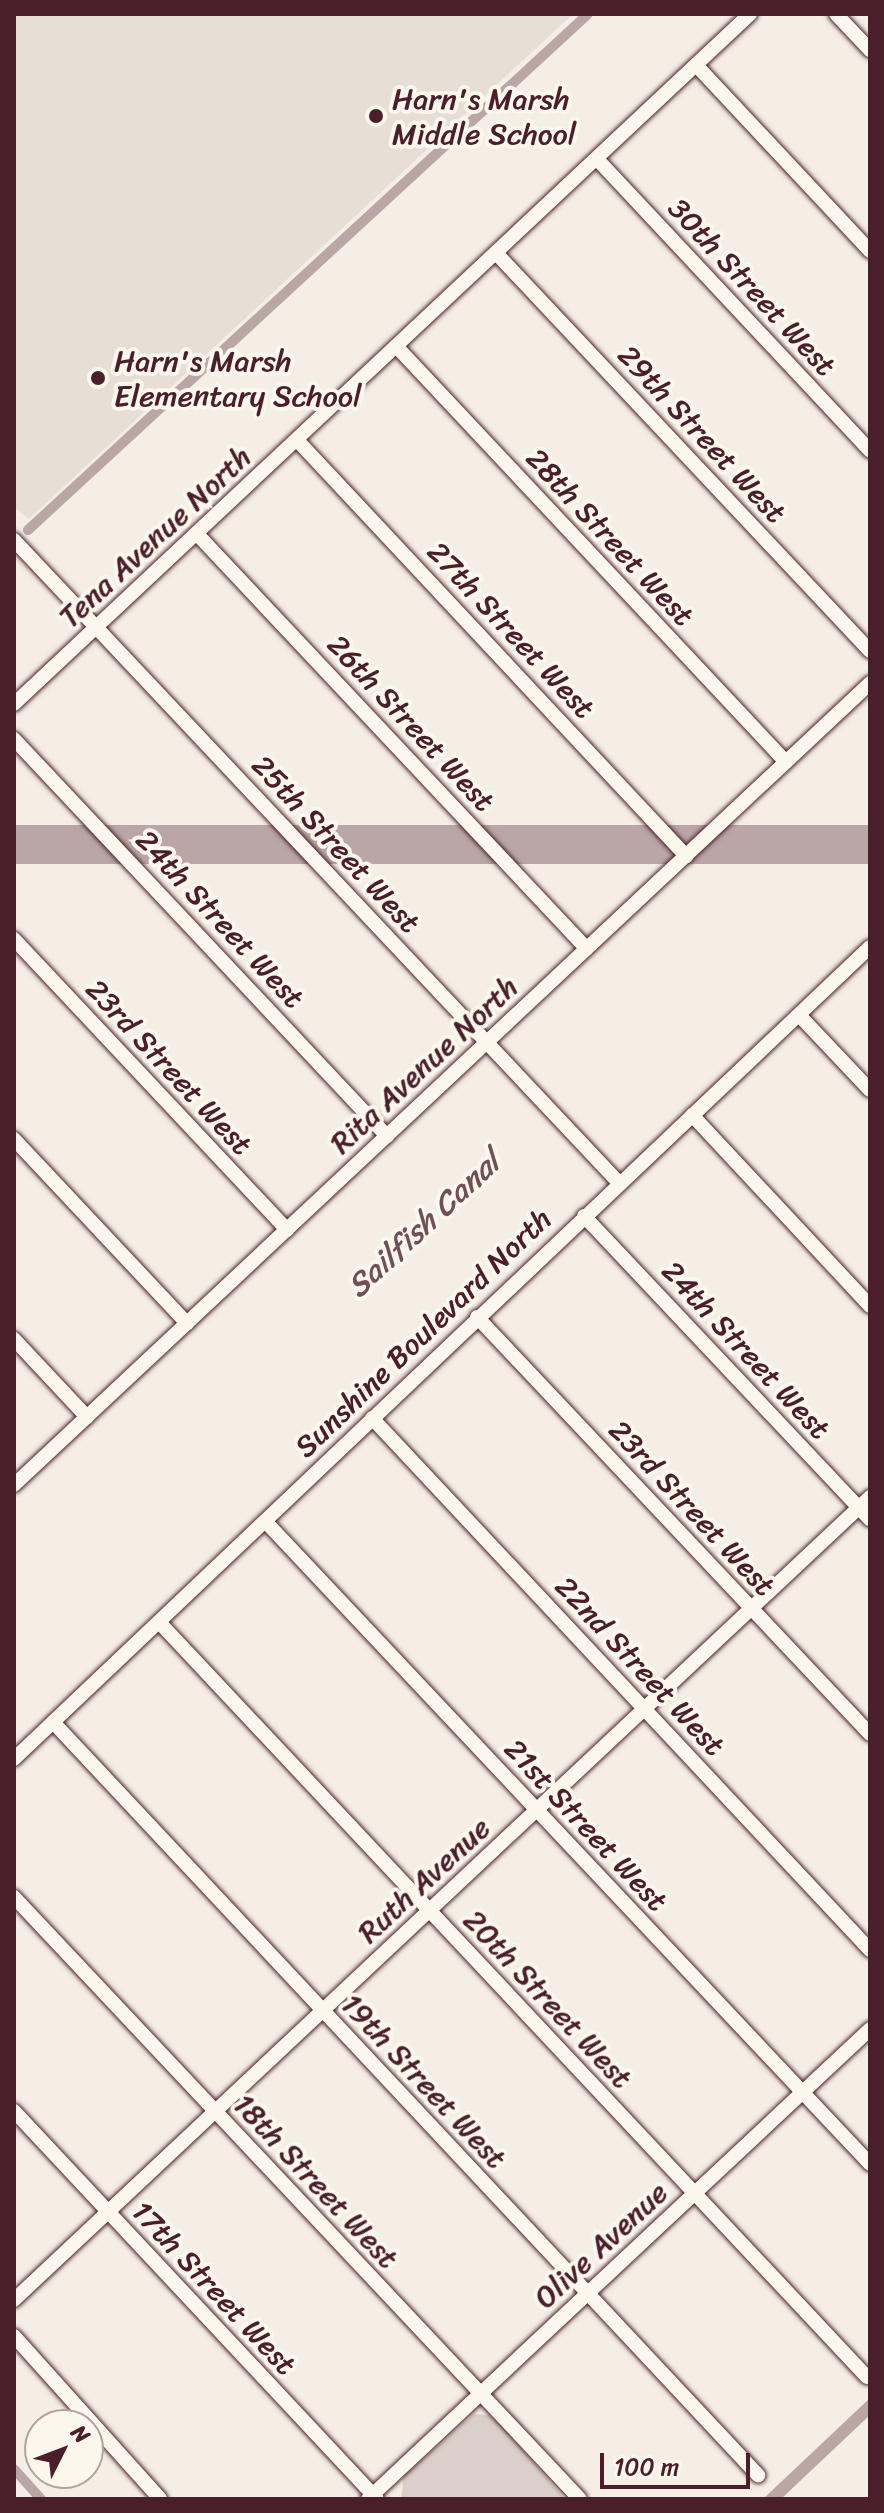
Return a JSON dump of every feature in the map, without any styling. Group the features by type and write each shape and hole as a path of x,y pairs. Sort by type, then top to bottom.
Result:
{"street":[{"name":"Tena Avenue North","path":"14,704 750,14"},
{"path":"836,14 870,50"},
{"path":"696,65 870,251"},
{"name":"30th Street West","path":"597,159 870,451"},
{"name":"29th Street West","path":"496,253 870,651"},
{"name":"28th Street West","path":"396,346 786,762"},
{"name":"27th Street West","path":"297,440 686,856"},
{"name":"26th Street West","path":"197,534 587,949"},
{"name":"25th Street West","path":"14,540 619,1183"},
{"name":"Rita Avenue North","path":"14,1485 870,683"},
{"name":"24th Street West","path":"14,739 387,1136"},
{"name":"23rd Street West","path":"14,939 287,1230"},
{"name":"Sunshine Boulevard North","path":"14,1759 870,947"},
{"path":"799,1015 870,1090"},
{"path":"692,1115 870,1306"},
{"path":"14,1139 187,1323"},
{"name":"24th Street West","path":"584,1216 870,1520"},
{"name":"23rd Street West","path":"477,1317 870,1734"},
{"path":"14,1339 87,1417"},
{"name":"22nd Street West","path":"372,1418 870,1950"},
{"name":"Ruth Avenue","path":"14,2300 870,1497"},
{"name":"21st Street West","path":"265,1521 870,2164"},
{"name":"20th Street West","path":"159,1622 867,2377"},
{"name":"19th Street West","path":"53,1722 758,2475"},
{"name":"18th Street West","path":"14,1897 580,2499"},
{"name":"Olive Avenue","path":"373,2498 870,2029"},
{"name":"17th Street West","path":"14,2111 373,2498"},
{"path":"14,2336 160,2499"}],"shaded area":[{"name":"Harn's Marsh Elementary School","path":"14,14 573,14 29,519 14,507"},
{"path":"14,825 870,825 870,864 14,864"},
{"path":"870,2398 870,2415 781,2499 763,2499"},
{"path":"474,2414 489,2415 500,2424 565,2499 401,2499 404,2476"}],"waterway":[{"path":"28,530 588,14"},
{"path":"14,2469 41,2499"}],"place":[{"name":"Harn's Marsh Middle School","path":"376,116"},
{"name":"Harn's Marsh Elementary School","path":"98,378"}],"water label":[{"name":"Sailfish Canal","path":"424,1225"}]}
